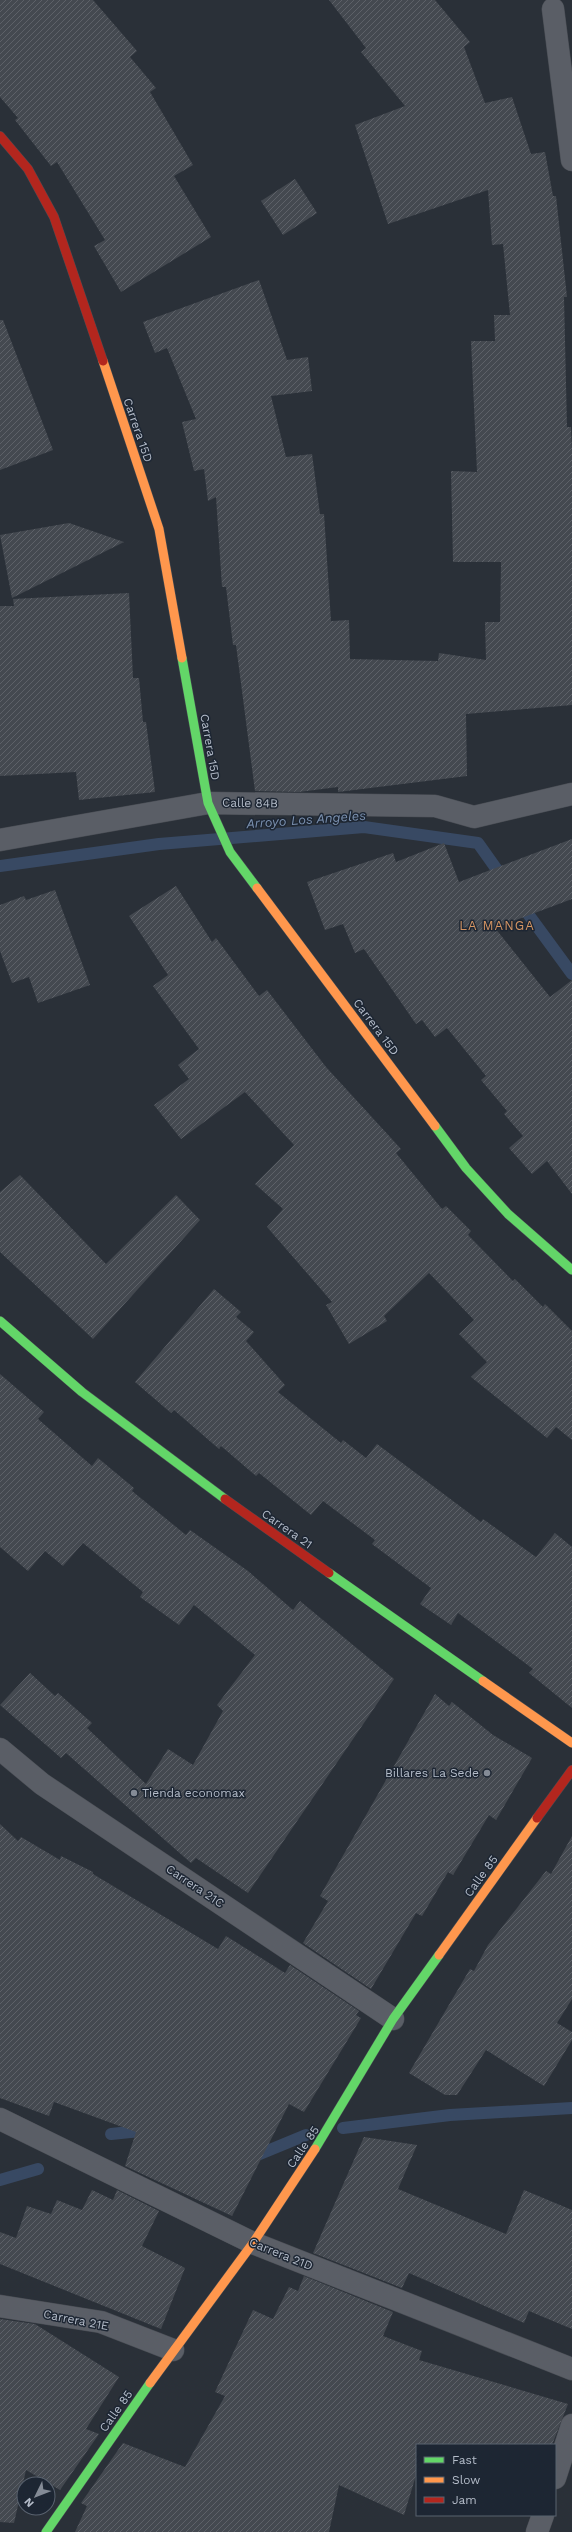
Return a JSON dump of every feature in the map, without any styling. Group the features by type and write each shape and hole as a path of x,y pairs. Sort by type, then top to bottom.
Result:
{"street":[{"path":"549,4 572,26"},
{"path":"549,4 572,160"},
{"name":"Carrera 15D","path":"0,136 28,169 54,216 158,529 208,803 230,852 466,1168 508,1214 572,1270"},
{"name":"Calle 84B","path":"0,840 208,803 435,806 474,817 572,794"},
{"name":"Carrera 21","path":"0,1321 82,1392 250,1518 572,1743"},
{"name":"Carrera 21C","path":"0,1749 42,1784 393,2019"},
{"name":"Calle 85","path":"46,2532 173,2350 253,2243 332,2124 393,2019 572,1770"},
{"name":"Carrera 21D","path":"0,2119 253,2243 572,2369"},
{"name":"Carrera 21E","path":"0,2306 101,2322 173,2350"},
{"path":"556,2475 572,2425"},
{"path":"537,2532 543,2516"}],"building":[{"path":"0,0 93,0 137,51 130,57 156,88 150,92 193,165 174,176 211,237 121,292 94,246 105,240 57,162 51,166 15,120 18,118 0,97"},
{"path":"329,0 435,0 470,42 464,47 485,103 512,97 531,154 545,152 553,196 556,196 567,297 564,297 567,427 571,427 572,451 572,705 466,714 467,776 338,792 338,787 299,792 255,791 236,645 233,645 226,587 222,587 216,497 208,501 204,469 194,471 182,422 196,419 167,348 155,353 143,322 259,280 287,360 308,357 312,391 271,396 286,457 312,454 320,514 324,514 331,621 349,620 350,659 438,661 439,653 486,660 485,622 500,622 501,562 453,562 451,471 477,472 471,341 495,341 494,315 510,315 503,244 492,245 488,190 388,224 355,125 405,106 361,52 366,48"},
{"path":"295,179 317,213 283,235 261,201"},
{"path":"0,320 3,320 53,450 0,470"},
{"path":"69,523 124,542 12,598 0,535"},
{"path":"129,593 133,678 139,678 143,722 146,722 155,792 79,800 76,772 0,776 0,606 14,606 13,599"},
{"path":"572,839 572,899 495,928 550,997 572,980 572,1194 547,1161 532,1174 509,1148 523,1136 504,1114 507,1111 481,1080 486,1076 447,1028 435,1037 422,1020 416,1024 364,949 355,953 343,924 325,930 307,882 393,853 396,862 444,843 459,882"},
{"path":"176,886 212,942 216,938 259,996 267,990 326,1067 401,1149 396,1153 442,1209 446,1206 471,1231 468,1235 513,1281 515,1279 543,1307 545,1304 572,1331 572,1440 556,1427 547,1438 471,1377 487,1362 459,1334 474,1320 429,1273 384,1316 387,1321 349,1344 326,1305 332,1302 267,1227 283,1209 255,1184 294,1145 245,1092 181,1139 154,1105 189,1079 178,1065 199,1049 153,986 168,975 129,916"},
{"path":"55,890 90,985 38,1003 29,977 12,983 0,951 0,905 24,896 26,900"},
{"path":"20,1175 106,1264 176,1195 200,1220 93,1339 0,1252 0,1192"},
{"path":"214,1289 241,1312 236,1317 254,1332 246,1341 285,1385 278,1392 341,1443 343,1440 366,1458 377,1444 481,1522 483,1519 536,1557 555,1533 572,1547 572,1708 529,1673 533,1669 458,1613 451,1625 420,1604 431,1588 372,1544 375,1540 323,1501 311,1515 259,1473 256,1476 221,1446 219,1449 174,1410 171,1413 135,1382"},
{"path":"0,1374 44,1412 38,1419 92,1466 98,1458 134,1488 132,1491 186,1535 190,1530 248,1571 293,1610 300,1601 394,1679 248,1893 196,1858 191,1863 66,1753 61,1758 0,1705 30,1673 55,1696 58,1693 92,1723 87,1728 146,1784 168,1749 193,1765 223,1711 217,1705 255,1655 194,1605 179,1625 140,1597 143,1592 83,1543 63,1566 45,1551 28,1571 0,1547"},
{"path":"435,1694 449,1706 452,1702 493,1735 532,1758 496,1820 489,1815 453,1875 448,1872 422,1916 416,1913 371,1989 303,1943 328,1901 320,1896"},
{"path":"0,1824 18,1841 21,1837 60,1860 61,1856 93,1872 93,1874 218,1949 226,1936 285,1973 290,1965 359,2011 356,2015 361,2018 304,2112 289,2104 232,2216 125,2166 136,2132 54,2102 49,2116 0,2098"},
{"path":"572,1836 572,1999 557,2023 572,2032 572,2040 544,2086 486,2050 457,2095 445,2095 409,2073 470,1969 474,1971 488,1945 546,1871 551,1874"},
{"path":"364,2137 417,2145 398,2189 506,2234 524,2190 572,2210 572,2329 529,2311 524,2323 409,2273 402,2288 313,2253"},
{"path":"92,2190 113,2200 117,2190 159,2211 142,2246 185,2268 161,2329 0,2264 0,2232 16,2238 27,2206 51,2214 57,2200 82,2210"},
{"path":"304,2276 393,2312 383,2336 422,2351 419,2360 568,2404 552,2444 416,2444 416,2475 404,2515 339,2485 329,2532 75,2532 87,2506 81,2503 123,2443 185,2467 225,2396 215,2392 253,2310 273,2319 289,2287 298,2291"},
{"path":"0,2319 35,2324 119,2377 86,2429 99,2434 60,2490 56,2488 56,2476 36,2476 26,2470 25,2476 16,2476 16,2514 14,2523 0,2522"}],"waterway":[{"name":"Arroyo Los Angeles","path":"0,866 159,844 364,827 478,843 505,881"},
{"name":"Arroyo Los Angeles","path":"520,903 572,974"},
{"path":"343,2128 450,2115 572,2108"},
{"path":"111,2134 150,2130"},
{"path":"249,2154 255,2156 306,2135"},
{"path":"0,2180 38,2169"}],"traffic: fast":[{"path":"182,658 208,803 230,852 257,888"},
{"path":"435,1126 466,1168 508,1214 572,1270"},
{"path":"0,1321 82,1392 225,1499"},
{"path":"329,1573 483,1681"},
{"path":"315,2149 393,2019 439,1955"},
{"path":"46,2532 150,2383"}],"traffic: slow":[{"path":"103,361 159,529 182,658"},
{"path":"257,888 435,1126"},
{"path":"483,1681 572,1743"},
{"path":"439,1955 537,1818"},
{"path":"150,2383 253,2243 315,2149"}],"traffic: jam":[{"path":"0,136 28,169 54,217 103,361"},
{"path":"225,1499 329,1573"},
{"path":"537,1818 572,1770"}],"place":[{"name":"Billares La Sede","path":"487,1773"},
{"name":"Tienda economax","path":"134,1793"}],"district":[{"name":"LA MANGA","path":"497,925"}]}
